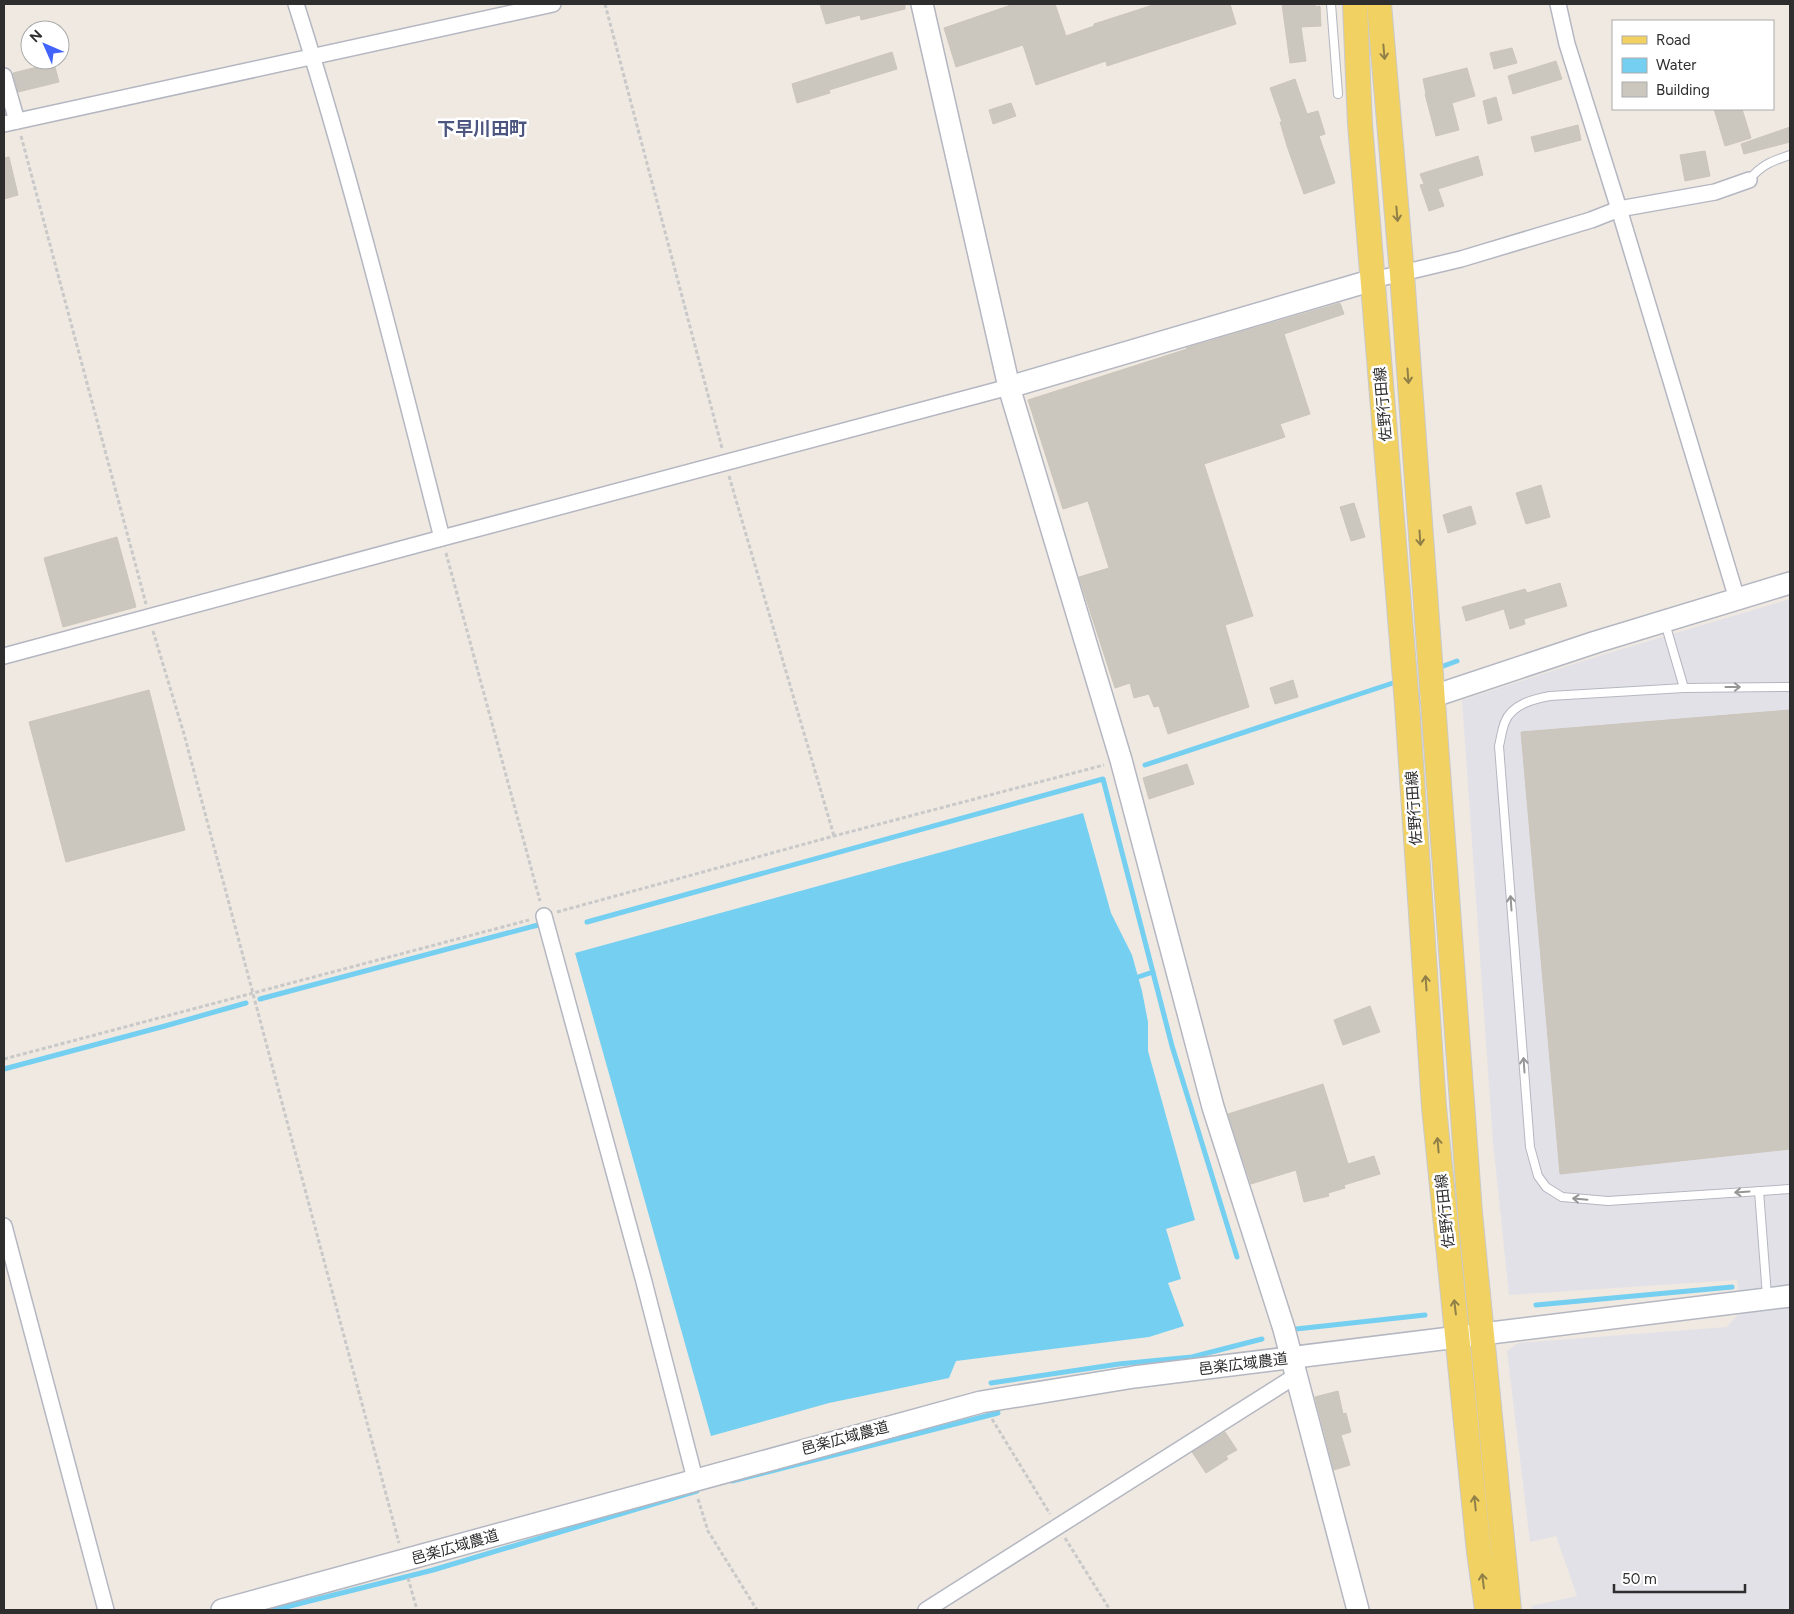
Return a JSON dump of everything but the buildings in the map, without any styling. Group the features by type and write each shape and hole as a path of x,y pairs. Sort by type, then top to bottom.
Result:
{"main road":[{"name":"佐野行田線","path":"1355,4 1360,124 1407,704 1434,1107 1458,1336 1490,1552 1508,1610"},
{"name":"佐野行田線","path":"1379,4 1402,274 1431,697 1470,1213 1482,1333 1490,1552 1487,1610"}],"street":[{"path":"296,4 372,262 442,538"},
{"path":"4,76 10,123 553,4"},
{"path":"922,4 1009,387 1121,760 1213,1107 1284,1329 1358,1610"},
{"path":"1558,4 1567,44 1620,209 1737,599"},
{"path":"4,656 1009,387 1373,280 1461,259 1563,229 1620,209 1714,192 1749,180"},
{"path":"1431,697 1664,621 1790,583"},
{"path":"544,916 643,1278 696,1488"},
{"path":"4,1226 106,1610"},
{"name":"邑楽広域農道","path":"222,1610 406,1571 696,1488 981,1402 1134,1377 1294,1366 1458,1336 1790,1296"},
{"path":"926,1610 1058,1527 1294,1366"}],"lane":[{"path":"1331,4 1338,94"},
{"path":"1749,180 1758,169 1790,155"},
{"path":"1664,621 1684,688"},
{"path":"1790,687 1684,688 1550,696 1533,699 1518,707 1506,720 1499,746 1530,1147 1538,1176 1546,1187 1562,1197 1608,1201 1790,1189"},
{"path":"1759,1191 1767,1299"}],"path":[{"path":"605,4 726,463 834,836"},
{"path":"10,123 149,617 184,734 417,1610"},
{"path":"442,538 544,916"},
{"path":"4,1059 1121,760"},
{"path":"981,1402 1110,1610"},
{"path":"696,1488 708,1531 757,1610"}],"shaded area":[{"path":"1790,599 1790,1290 1739,1295 1737,1280 1509,1295 1493,1142 1462,700 1605,654"},
{"path":"1790,1305 1790,1610 1532,1610 1531,1606 1577,1596 1556,1536 1530,1542 1507,1351 1518,1343 1727,1327 1741,1311"}],"water":[{"path":"1083,813 1111,913 1132,955 1142,991 1148,1022 1148,1051 1195,1220 1166,1229 1181,1279 1168,1283 1184,1326 1149,1337 956,1361 949,1378 829,1403 711,1436 575,953"}],"waterway":[{"path":"1438,668 1457,661"},
{"path":"1145,765 1399,681"},
{"path":"587,922 1103,779 1172,1046 1237,1257"},
{"path":"260,999 538,925"},
{"path":"1132,979 1153,972"},
{"path":"4,1069 246,1003"},
{"path":"1536,1305 1732,1287"},
{"path":"1296,1329 1425,1315"},
{"path":"991,1383 1119,1364 1192,1357 1262,1339"},
{"path":"732,1481 998,1413"},
{"path":"274,1610 433,1570 697,1491"}],"district":[{"name":"下早川田町","path":"482,129"}]}
